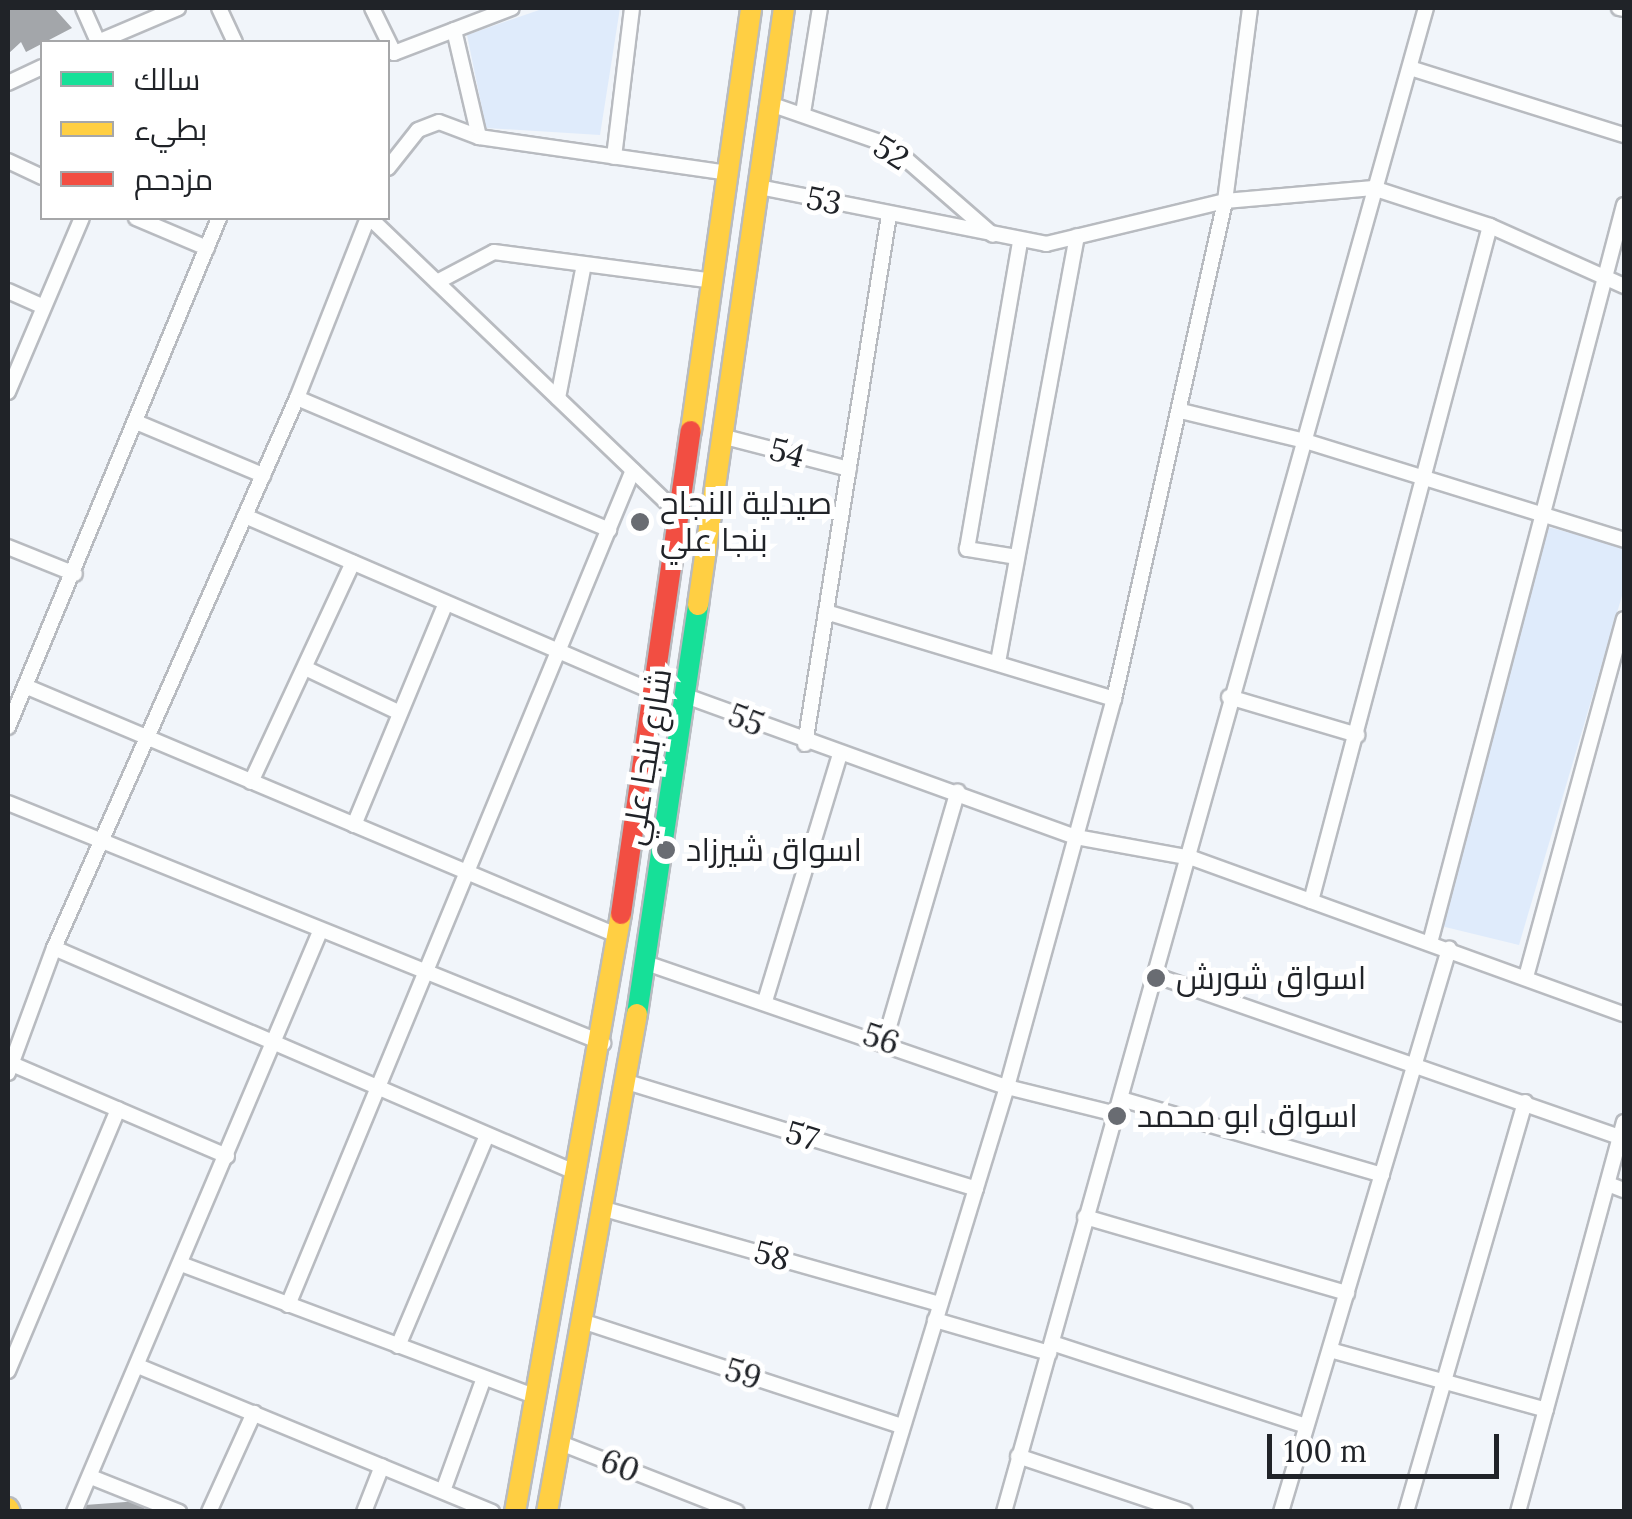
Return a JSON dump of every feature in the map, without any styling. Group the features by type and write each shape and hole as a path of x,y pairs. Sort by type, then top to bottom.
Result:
{"main road":[{"name":"شارع بنجا علي","path":"515,1512 603,1043 752,8"},
{"name":"شارع بنجا علي","path":"547,1512 646,963 784,8"},
{"path":"644,764 675,768"}],"street":[{"path":"82,8 97,40"},
{"path":"103,40 178,8"},
{"path":"219,8 234,40"},
{"path":"372,8 388,40"},
{"path":"390,45 394,53 512,8"},
{"path":"614,157 632,8"},
{"path":"802,113 820,8"},
{"path":"877,1512 1007,1086 1114,699 1225,201 1250,8"},
{"path":"1004,1512 1192,858 1229,698 1306,441 1373,188 1426,8"},
{"path":"454,30 479,137"},
{"path":"8,82 40,68"},
{"path":"1410,68 1624,136"},
{"name":"52","path":"770,104 890,146 993,236"},
{"path":"390,165 418,130 439,122 479,137 728,174"},
{"path":"8,161 40,176"},
{"name":"53","path":"759,186 1020,242 1077,236 1225,201 1373,188"},
{"path":"1373,188 1490,226 1624,286"},
{"path":"1430,943 1624,206"},
{"path":"805,744 889,215"},
{"path":"8,392 81,220"},
{"path":"141,220 207,248"},
{"path":"8,728 75,574 218,220"},
{"path":"227,1156 118,1109 10,1069 54,948 297,398 368,220"},
{"path":"371,220 680,515"},
{"path":"1312,901 1490,226"},
{"path":"998,662 1077,236"},
{"path":"1017,556 966,549 1020,242"},
{"path":"437,282 494,252 714,281"},
{"path":"558,398 584,264"},
{"path":"8,291 44,306"},
{"path":"297,398 608,530"},
{"path":"1181,411 1306,441 1424,483 1624,540"},
{"path":"136,422 263,475"},
{"name":"54","path":"725,437 849,470"},
{"path":"288,1305 633,470"},
{"path":"245,516 654,692"},
{"path":"8,547 75,574"},
{"path":"251,782 352,562"},
{"path":"354,825 446,603"},
{"path":"826,612 1114,699"},
{"path":"1526,978 1624,620"},
{"path":"305,668 400,713"},
{"path":"25,686 619,936"},
{"name":"55","path":"686,696 805,744 958,791 1076,837 1192,858 1624,1014"},
{"path":"1229,698 1357,734"},
{"path":"765,1001 840,754"},
{"path":"885,1040 958,791"},
{"path":"8,803 319,934 603,1043"},
{"path":"74,1512 319,934"},
{"path":"54,948 577,1174"},
{"path":"1281,1512 1449,950"},
{"name":"56","path":"646,963 885,1040 1007,1086 1119,1106 1382,1175"},
{"path":"1157,976 1526,1102 1622,1130 1518,1512"},
{"name":"57","path":"627,1082 976,1189"},
{"path":"1406,1512 1526,1102"},
{"path":"8,1372 118,1109"},
{"path":"398,1346 487,1135"},
{"path":"1608,1184 1624,1190"},
{"name":"58","path":"604,1208 939,1304"},
{"path":"1086,1217 1347,1294"},
{"path":"181,1264 536,1398"},
{"path":"934,1320 1050,1348 1306,1426"},
{"name":"59","path":"584,1322 902,1426"},
{"path":"1330,1350 1546,1410"},
{"path":"138,1366 492,1512"},
{"path":"443,1492 484,1378"},
{"path":"209,1512 254,1414"},
{"name":"60","path":"558,1442 737,1512"},
{"path":"1018,1456 1185,1512"},
{"path":"364,1512 382,1466"},
{"path":"91,1476 179,1512"}],"shaded area":[{"path":"545,8 620,8 600,135 486,128 467,35"},
{"path":"1544,526 1624,547 1624,589 1519,945 1441,926"}],"building":[{"path":"8,8 54,8 72,28 49,40 40,40 40,45 26,52 21,42 8,54"},
{"path":"139,1501 147,1512 81,1512 85,1505"}],"traffic: fast":[{"path":"637,1014 698,605"}],"traffic: slow":[{"path":"691,431 751,8"},
{"path":"698,605 784,8"},
{"path":"515,1512 621,914"},
{"path":"547,1512 637,1014"},
{"path":"8,1508 10,1512"}],"traffic: jam":[{"path":"621,914 691,431"}],"place":[{"name":"صيدلية النجاح بنجا علي","path":"640,522"},
{"name":"اسواق شيرزاد","path":"666,850"},
{"name":"اسواق شورش","path":"1156,978"},
{"name":"اسواق ابو محمد","path":"1117,1116"}]}
